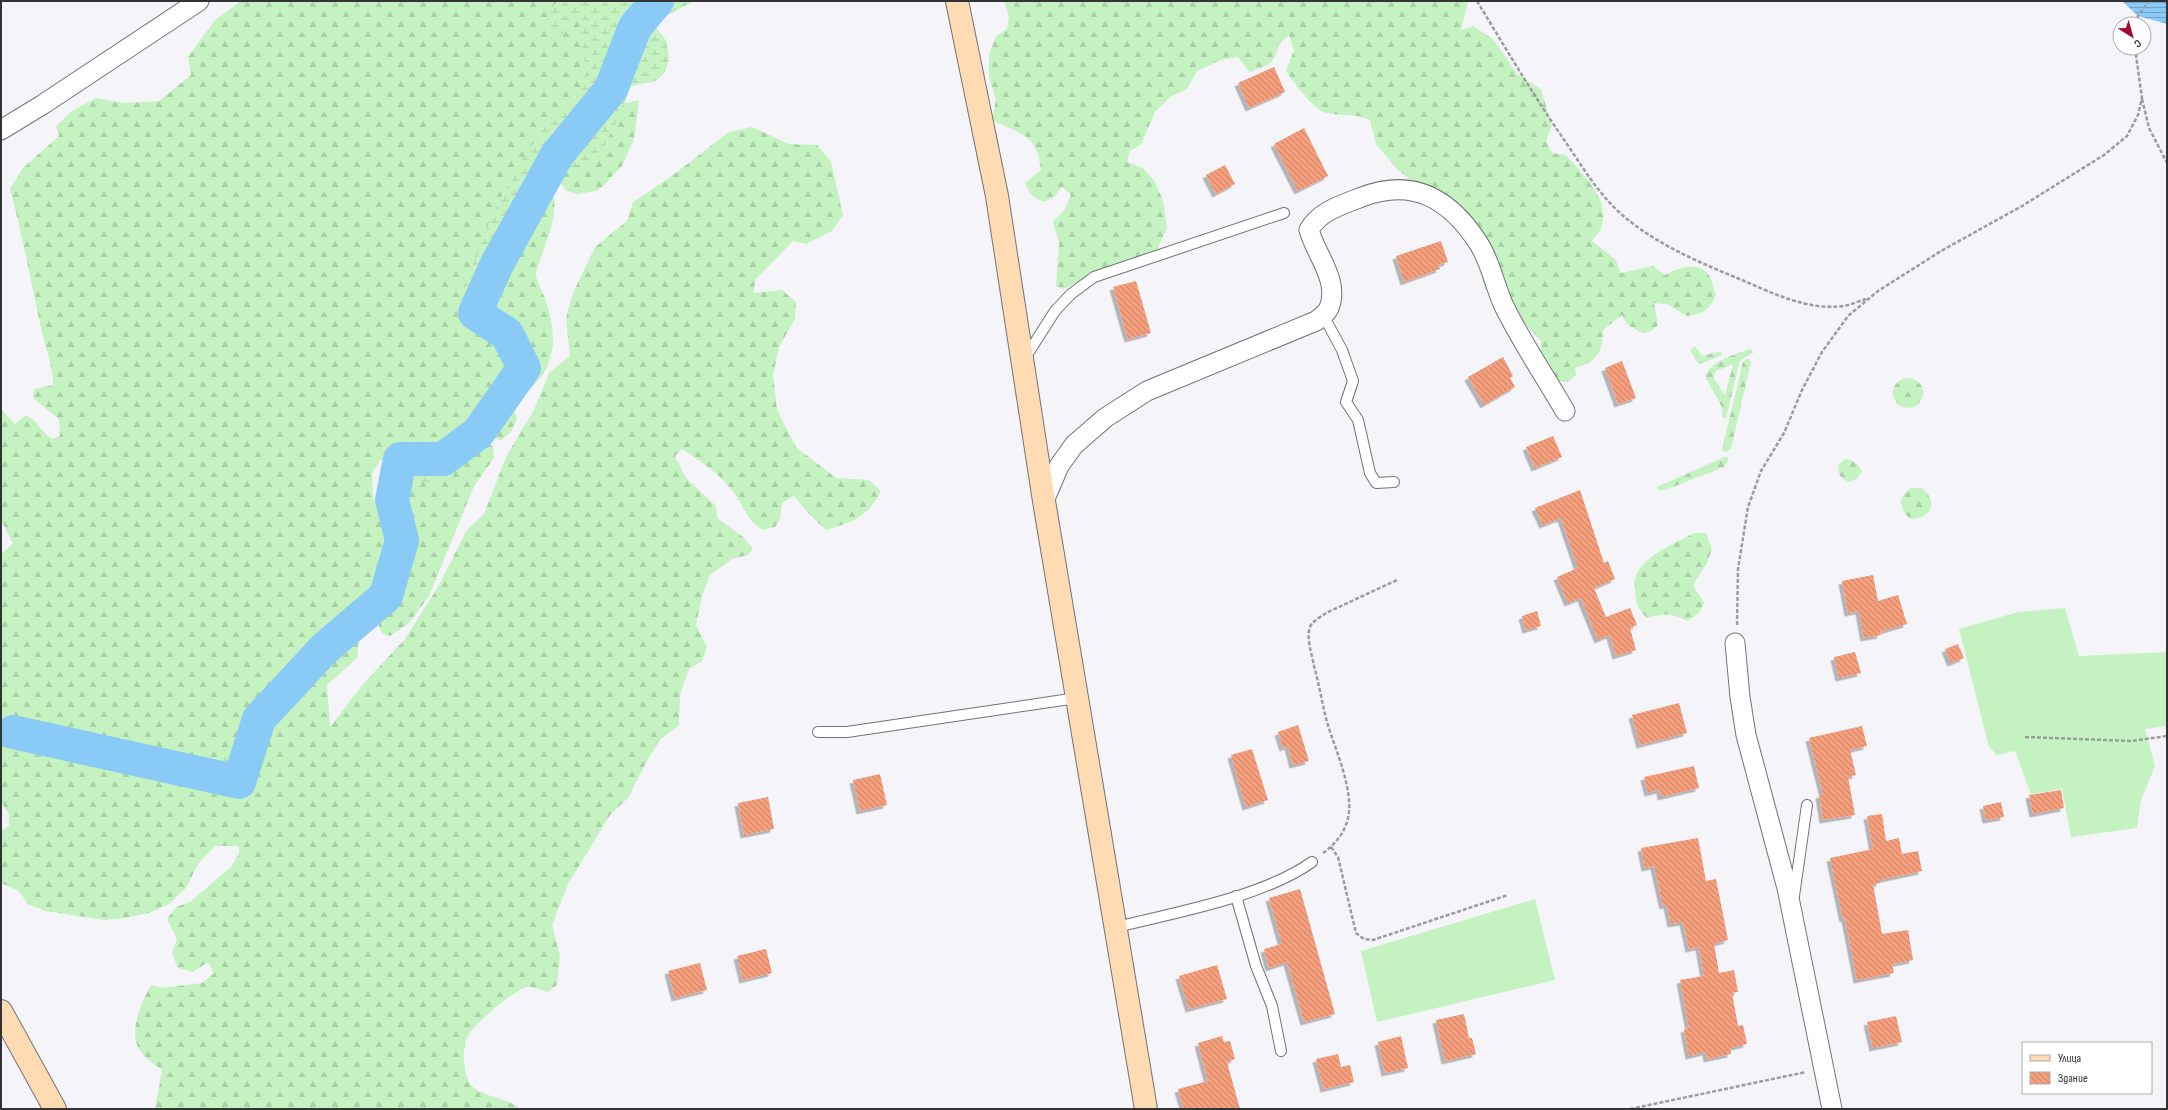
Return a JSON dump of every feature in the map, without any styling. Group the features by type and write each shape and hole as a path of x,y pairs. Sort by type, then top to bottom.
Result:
{"street":[{"path":"1,130 42,105 199,1"},
{"path":"957,1 996,196 1044,501 1117,928 1144,1109"},
{"path":"1044,501 1059,466 1070,450 1088,431 1105,418 1147,391 1316,321 1323,315 1328,310 1332,294 1330,276 1313,243 1309,230 1313,222 1334,208 1376,192 1399,189 1413,190 1438,200 1463,223 1480,245 1504,307 1566,412"},
{"path":"1735,643 1740,696 1746,735 1787,888 1832,1109"},
{"path":"1,1010 55,1109"}],"lane":[{"path":"1023,360 1055,311 1071,294 1094,278 1284,213"},
{"path":"1323,315 1342,350 1353,381 1346,402 1358,420 1370,472 1376,483 1394,482"},
{"path":"818,732 847,732 1077,698"},
{"path":"1792,911 1807,805"},
{"path":"1117,928 1236,896 1296,873 1312,862"},
{"path":"1236,896 1256,966 1272,1006 1281,1051"}],"path":[{"path":"1477,1 1536,99 1578,161 1605,199 1628,220 1666,244 1716,269 1780,297 1818,305 1842,306 1869,299"},
{"path":"2138,16 2149,1"},
{"path":"2136,56 2142,98 2149,128 2167,163"},
{"path":"1735,643 1738,569 1748,507 1761,470 1784,433 1802,390 1822,352 1848,316 1869,299 1941,251 2022,206 2104,155 2127,136 2138,115 2142,98"},
{"path":"1312,862 1331,847 1342,833 1347,821 1348,802 1343,771 1327,722 1309,640 1310,627 1316,619 1326,613 1397,580"},
{"path":"2025,737 2132,741 2167,736"},
{"path":"1331,847 1338,857 1356,933 1364,940 1373,940 1508,895"},
{"path":"1630,1109 1823,1069"}],"green space":[{"path":"241,1 586,1 594,75 465,305 505,342 509,361 505,377 497,393 485,409 433,461 380,460 372,473 373,498 398,550 394,579 360,630 357,658 327,685 330,727 364,683 405,639 438,587 467,530 484,514 507,455 534,410 549,373 570,356 566,318 573,293 595,247 627,221 633,202 669,178 729,132 752,127 789,144 817,145 831,162 843,215 832,231 806,244 793,241 756,279 753,293 782,290 796,302 795,319 779,347 773,375 777,410 796,447 836,478 869,480 881,491 871,507 865,513 852,521 826,530 808,513 794,496 782,503 780,519 775,527 763,530 749,517 729,486 710,469 682,449 675,456 685,477 716,506 717,518 743,537 753,549 748,555 732,559 710,575 702,596 696,625 707,647 702,661 689,669 680,694 679,725 661,739 649,757 628,798 610,815 568,884 552,925 560,956 557,985 547,992 532,987 521,989 484,1018 467,1038 464,1049 464,1065 471,1086 484,1093 507,1101 520,1109 155,1109 162,1070 146,1058 137,1046 135,1034 137,1019 145,998 151,985 162,988 202,983 214,973 208,962 193,972 178,968 172,953 177,939 167,919 176,907 190,902 231,867 239,854 239,846 215,846 198,864 186,888 169,904 149,913 125,918 105,920 45,911 28,904 19,891 1,883 1,831 9,826 9,814 1,802 1,554 13,544 1,520 1,409 15,424 26,415 52,439 60,436 59,419 33,398 34,389 53,385 53,377 10,189 23,168 59,136 56,126 72,111 96,98 124,103 159,101 191,75 188,57 215,20"},
{"path":"558,1 694,1 666,16 656,27 667,42 669,59 665,72 656,81 631,86 619,117 604,146 591,159 556,175 532,198 493,299 495,315 516,330 527,346 514,401 500,422 474,448 429,482 408,482 401,489 401,506 411,542 411,570 403,593 353,640 316,655 288,694 246,795 232,800 221,784 223,755 305,647 358,610 390,571 394,547 383,511 379,479 383,468 422,455 460,430 499,386 504,352 474,331 463,319 459,303 492,214 522,159 545,127 580,93 589,71 583,57 578,16 569,19 562,38 551,36 548,25 548,17 551,9"},
{"path":"1004,1 1466,1 1468,3 1461,30 1473,26 1493,39 1518,75 1541,89 1552,126 1546,141 1552,153 1566,155 1587,179 1599,197 1603,217 1601,228 1592,241 1616,260 1621,273 1653,266 1665,275 1682,268 1695,267 1701,269 1710,277 1716,295 1708,308 1698,314 1687,316 1667,304 1654,303 1658,325 1651,331 1642,333 1628,325 1622,315 1603,330 1602,344 1594,359 1583,366 1575,368 1576,375 1568,382 1552,381 1541,364 1541,341 1507,304 1485,289 1482,278 1486,267 1477,234 1397,169 1376,144 1370,120 1354,116 1327,113 1311,102 1286,71 1294,50 1289,35 1280,44 1272,61 1250,72 1238,57 1221,60 1197,71 1187,89 1170,97 1155,112 1141,144 1130,151 1127,162 1143,168 1155,182 1163,201 1167,228 1157,250 1090,285 1077,282 1064,289 1056,286 1059,243 1053,222 1065,209 1071,195 1062,187 1053,198 1043,202 1031,195 1025,183 1041,170 1036,149 1032,142 1020,133 992,120 996,99 989,78 989,55 996,36 1007,29 1009,16"},
{"path":"639,100 634,139 622,166 599,190 578,194 566,191 557,177 561,164 623,104"},
{"path":"546,183 554,200 553,220 536,273 550,314 553,341 548,365 532,386 520,395 513,381 524,346 519,333 504,330 489,315 517,211"},
{"path":"1695,346 1702,356 1721,351 1722,355 1701,364 1696,361 1690,350"},
{"path":"1750,349 1753,353 1742,359 1739,363 1726,419 1722,417 1722,407 1705,376 1708,370 1718,362","holes":["1733,364 1725,396 1713,377 1716,371"]},
{"path":"1746,359 1749,359 1751,362 1731,449 1725,452 1722,450 1743,362"},
{"path":"1908,378 1918,383 1923,393 1918,403 1908,408 1898,403 1893,393 1898,383"},
{"path":"509,403 514,409 517,419 511,432 501,440 492,438 490,428"},
{"path":"478,440 493,446 494,458 474,486 429,596 409,623 390,636 382,633 376,620 381,607 395,592 401,475"},
{"path":"1724,457 1728,457 1728,461 1724,467 1665,490 1659,490 1657,487"},
{"path":"1845,459 1855,462 1862,471 1858,478 1849,482 1841,477 1838,470 1839,464"},
{"path":"1911,488 1922,488 1927,493 1931,504 1928,513 1917,518 1910,519 1906,515 1901,503 1903,495"},
{"path":"1695,533 1706,533 1712,549 1707,563 1693,585 1704,603 1699,613 1688,621 1677,616 1668,615 1658,615 1647,618 1638,606 1635,595 1635,579 1638,571 1651,557 1660,551"},
{"path":"2065,608 2079,656 2167,652 2167,726 2145,729 2155,766 2141,800 2137,828 2071,837 2062,789 2031,794 2015,751 1997,755 1989,747 1959,629 2018,612"},
{"path":"1535,899 1555,980 1377,1022 1361,951"}],"water":[{"path":"2122,1 2167,1 2167,24 2152,20 2152,16 2138,16"}],"building":[{"path":"1274,67 1285,92 1249,108 1238,83"},
{"path":"1304,128 1328,176 1298,191 1274,144"},
{"path":"1225,165 1235,184 1216,194 1206,175"},
{"path":"1441,241 1448,262 1438,265 1440,269 1404,282 1396,256"},
{"path":"1136,281 1151,333 1128,339 1113,287"},
{"path":"1503,357 1513,376 1510,378 1515,387 1484,405 1468,377"},
{"path":"1622,361 1636,398 1618,404 1605,368"},
{"path":"1553,436 1562,457 1535,468 1526,447"},
{"path":"1580,490 1604,563 1608,561 1615,579 1594,588 1606,617 1630,608 1637,625 1630,628 1636,650 1616,656 1610,635 1598,640 1581,598 1568,603 1557,577 1578,568 1561,518 1543,525 1535,508"},
{"path":"1873,575 1878,601 1898,595 1907,624 1880,632 1881,635 1864,638 1859,611 1848,613 1842,581"},
{"path":"1537,611 1541,626 1526,630 1522,616"},
{"path":"1958,644 1964,658 1951,663 1945,649"},
{"path":"1855,652 1861,673 1839,678 1834,657"},
{"path":"1679,703 1687,733 1640,745 1632,715"},
{"path":"1298,725 1309,761 1293,765 1288,746 1283,748 1278,732"},
{"path":"1862,726 1867,746 1850,750 1856,775 1848,777 1855,815 1823,820 1819,795 1823,794 1809,738"},
{"path":"1252,749 1268,800 1246,807 1231,755"},
{"path":"1694,766 1699,788 1661,797 1660,790 1648,793 1644,777"},
{"path":"880,774 887,805 860,811 853,780"},
{"path":"2061,790 2064,808 2033,814 2029,795"},
{"path":"768,797 774,829 744,835 738,803"},
{"path":"2001,802 2004,817 1986,820 1983,806"},
{"path":"1882,814 1886,841 1899,838 1902,854 1918,851 1922,871 1880,880 1880,883 1873,884 1882,934 1908,930 1913,960 1892,964 1894,973 1857,980 1845,918 1843,919 1830,858 1873,849 1867,816"},
{"path":"1698,838 1706,881 1716,879 1728,940 1714,944 1719,973 1734,970 1738,992 1732,993 1738,1026 1743,1025 1747,1044 1730,1048 1731,1054 1707,1059 1706,1052 1689,1056 1684,1029 1689,1028 1680,980 1704,976 1699,947 1689,949 1683,922 1671,924 1667,905 1663,906 1654,866 1645,868 1641,848"},
{"path":"1300,889 1335,1014 1304,1022 1287,962 1269,968 1264,949 1282,944 1269,898"},
{"path":"766,949 772,973 743,980 737,956"},
{"path":"700,963 707,990 675,998 668,971"},
{"path":"1217,965 1227,999 1189,1009 1179,976"},
{"path":"1464,1014 1469,1038 1472,1038 1476,1054 1445,1061 1436,1020"},
{"path":"1896,1016 1902,1042 1873,1048 1867,1022"},
{"path":"1222,1036 1224,1042 1230,1041 1235,1059 1227,1062 1240,1109 1184,1109 1178,1089 1208,1081 1198,1043"},
{"path":"1401,1036 1408,1068 1385,1073 1378,1042"},
{"path":"1338,1054 1341,1067 1350,1065 1354,1082 1324,1089 1316,1059"}],"waterway":[{"path":"13,732 239,782 259,719 324,649 386,596 402,540 392,500 400,459 443,459 478,433 524,368 507,334 475,313 497,264 557,155 611,89 635,27 657,1"}]}
